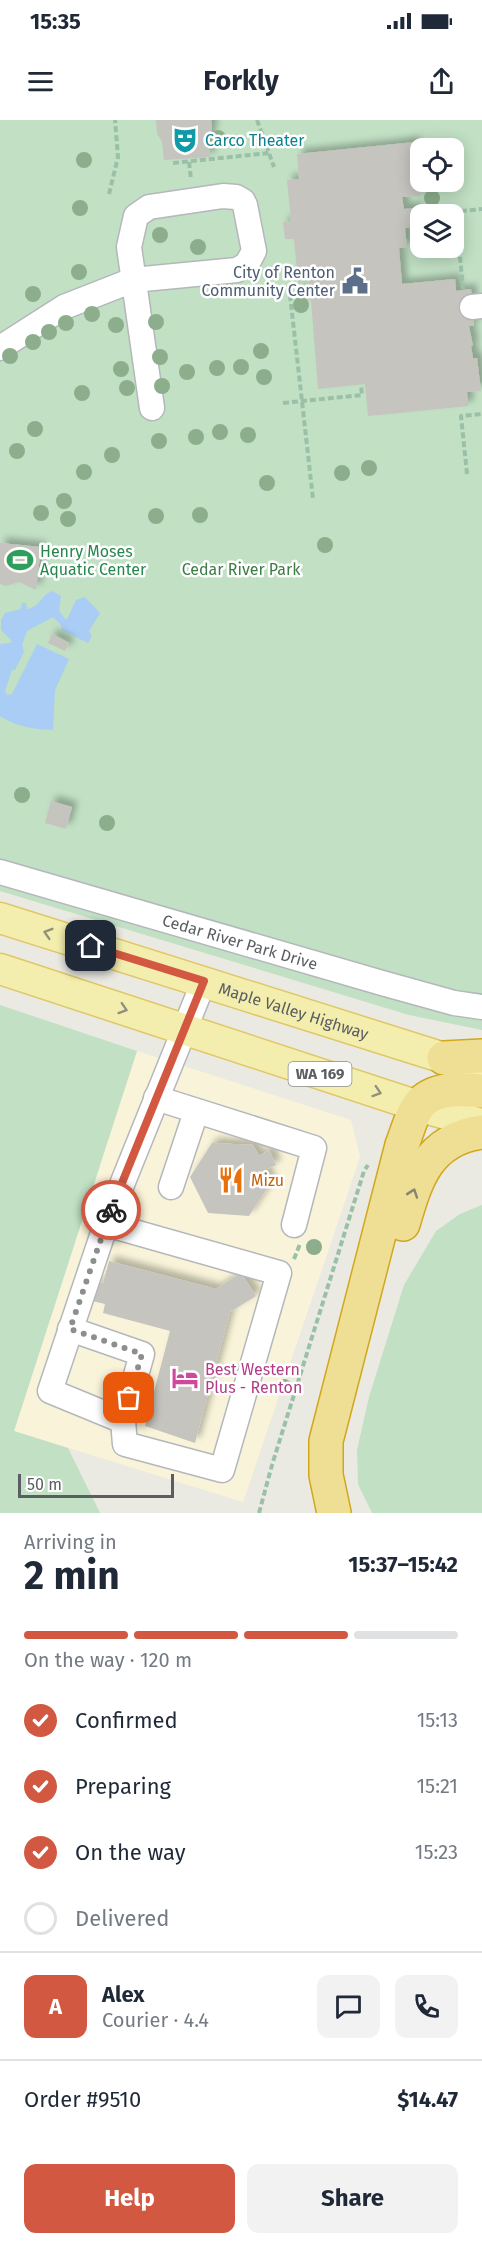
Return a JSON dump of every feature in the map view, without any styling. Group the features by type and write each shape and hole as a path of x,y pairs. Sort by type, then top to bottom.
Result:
{"highway":[{"path":"444,1058 482,1056"},
{"path":"334,1513 326,1475 326,1441 402,1145 418,1106 433,1094 462,1090 482,1091"},
{"path":"355,1513 348,1492 343,1464 349,1411 412,1192 420,1172 431,1157 455,1139 482,1132"}],"main road":[{"name":"Maple Valley Highway","path":"0,918 444,1058 482,1074"},
{"name":"WA 169","path":"0,969 418,1106 482,1124"}],"lane":[{"path":"0,348 64,308 133,280 237,270 247,264 254,251 243,201 236,197 203,198 149,207 136,216 129,247 133,280 152,408"},
{"name":"Cedar River Park Drive","path":"0,872 382,983 454,1003 482,1007"},
{"path":"123,1421 50,1391 106,1224 204,981"},
{"path":"156,1098 314,1148 294,1225"},
{"path":"171,1187 196,1112"},
{"path":"70,1329 142,1354 123,1421 125,1444 222,1470 279,1273 106,1224"}],"path":[{"path":"109,194 118,157 115,120"},
{"path":"256,120 274,167"},
{"path":"173,163 269,153"},
{"path":"189,162 191,180"},
{"path":"464,211 482,209"},
{"path":"464,256 472,301"},
{"path":"290,295 313,499"},
{"path":"283,403 362,395 361,385"},
{"path":"467,474 461,416 482,414"},
{"path":"259,1513 364,1171 369,1163"}],"shaded area":[{"path":"137,1051 351,1120 360,1157 243,1502 14,1431"}],"green space":[{"name":"Cedar River Park","path":"0,120 482,120 482,1030 409,1015 0,891"},
{"path":"0,1005 137,1051 14,1431 68,1448 100,1513 0,1513"},
{"path":"482,1205 482,1513 372,1513 358,1484 357,1450 369,1397 404,1285 436,1231 460,1214"}],"water":[{"path":"52,591 61,596 59,611 65,619 76,600 85,597 100,613 89,631 92,636 88,643 62,630 61,625 53,617 27,631 22,645 24,652 15,670 12,670 5,691 7,695 12,694 37,644 69,659 55,690 53,730 25,727 0,716 0,644 12,641 1,630 1,620 5,613 21,609 22,603 26,603 27,609 31,608"}],"building":[{"name":"Carco Theater","path":"156,120 211,120 210,157 164,160"},
{"name":"City of Renton Community Center","path":"410,143 410,192 420,192 420,196 402,197 404,209 410,208 410,228 405,228 407,248 399,248 402,284 455,279 456,291 471,289 474,326 469,326 473,358 477,358 481,391 467,392 468,406 368,416 365,384 318,389 311,300 300,301 294,239 285,239 283,222 291,221 287,180 299,179 297,154","holes":["308,277 310,297 302,298 300,278"]},
{"name":"Henry Moses Aquatic Center","path":"0,543 41,547 36,590 19,582 6,586 0,584"},
{"path":"52,634 69,643 65,651 48,643"},
{"path":"51,801 72,807 66,829 45,823"},
{"name":"Mizu","path":"212,1143 253,1145 259,1156 269,1150 276,1165 265,1170 271,1182 249,1216 208,1213 190,1177"},
{"name":"Best Western Plus - Renton","path":"109,1261 216,1289 241,1273 256,1296 230,1312 195,1443 145,1426 170,1331 103,1313 105,1304 92,1301 97,1282 103,1283"}],"way so far":[{"path":"111,1210 70,1329 142,1354 129,1398"}],"place":[{"name":"Carco Theater","path":"185,140"},
{"name":"City of Renton Community Center","path":"355,281"},
{"name":"Henry Moses Aquatic Center","path":"20,560"},
{"name":"Mizu","path":"231,1180"},
{"name":"Best Western Plus - Renton","path":"185,1378"}],"route":[{"path":"91,946 204,981 111,1210"}]}
